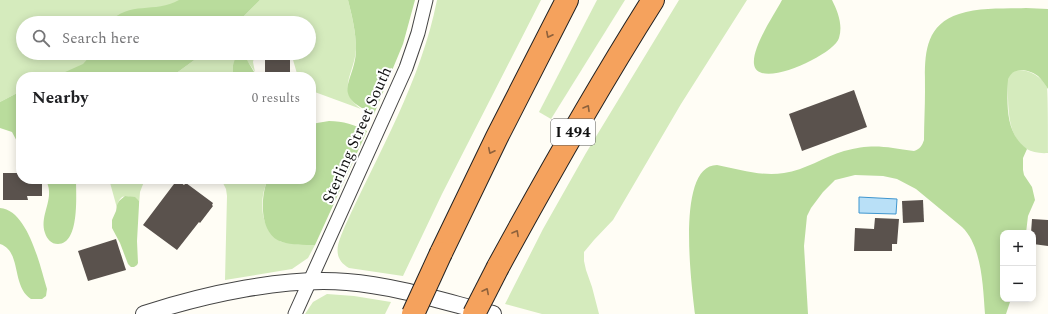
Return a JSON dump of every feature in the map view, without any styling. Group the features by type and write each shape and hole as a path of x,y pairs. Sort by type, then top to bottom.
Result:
{"highway":[{"path":"412,314 497,137 567,0"},
{"name":"I 494","path":"474,314 538,193 622,48 653,0"}],"street":[{"name":"Sterling Street South","path":"295,314 402,78 413,48 426,0"},
{"path":"144,314 180,303 215,295 272,285 309,281 348,282 379,286 493,314"}],"green space":[{"path":"0,0 253,0 214,16 16,16 16,60 102,60 68,72 16,72 16,94 0,102"},
{"path":"179,0 260,0 244,16 117,16 134,9 170,4"},
{"path":"260,0 348,0 355,31 356,49 355,58 348,81 348,88 349,95 353,102 361,109 316,92 316,72 297,72 293,60 316,60 316,16 244,16"},
{"path":"348,0 415,0 403,44 374,114 360,107 352,100 348,93 348,86 355,60 356,43 355,30"},
{"path":"437,0 541,0 442,194 403,276 349,268 343,264 338,254 340,237 410,88 430,30"},
{"path":"597,0 625,0 551,119 539,112"},
{"path":"679,0 747,0 681,104 613,220 584,252 586,270 599,314 542,314 505,304 543,229 586,153"},
{"path":"782,0 832,0 839,19 840,33 839,38 834,45 811,61 796,68 768,74 758,71 754,64 754,57 764,31"},
{"path":"984,9 1048,9 1048,89 1038,76 1025,70 1013,72 1008,80 1007,99 1009,118 1015,135 1027,149 1023,158 1023,170 1024,175 1032,187 1035,200 1028,216 1026,230 1000,230 1000,302 1010,302 1006,314 985,314 978,256 969,235 962,227 916,189 897,179 883,176 855,175 835,180 823,192 807,216 804,246 808,314 695,314 691,280 689,230 691,205 695,185 704,170 717,165 750,172 776,174 799,169 844,151 863,147 879,146 914,151 916,150 920,147 924,140 925,67 928,45 932,35 947,19 959,14"},
{"path":"87,60 194,60 178,72 65,72 83,64"},
{"path":"194,60 236,60 233,65 233,72 178,72"},
{"path":"235,60 247,60 254,72 233,72"},
{"path":"246,60 253,60 255,72"},
{"path":"1016,70 1034,74 1047,87 1048,153 1034,152 1024,147 1016,139 1009,117 1008,80 1009,75"},
{"path":"16,94 16,140 12,132 0,128 0,102"},
{"path":"329,121 339,122 367,131 315,245 282,242 274,238 269,232 265,223 263,205 265,186 266,184 316,184 316,123"},
{"path":"48,184 76,184 76,206 73,227 70,236 65,242 58,244 51,242 48,239 44,227 44,217 49,196"},
{"path":"110,184 143,184 140,192 139,205 139,201 125,196 120,199 117,208"},
{"path":"224,184 266,184 262,200 263,217 265,222 281,242 315,245 308,258 292,269 225,280 226,189"},
{"path":"125,196 135,197 139,201 137,241 138,263 134,267 131,267 128,264 120,243 112,228 112,220 117,205"},
{"path":"0,208 10,211 18,218 31,241 47,289 46,296 42,299 31,299 25,293 18,278 11,254 7,248 0,244"},
{"path":"327,294 354,296 391,302 385,314 305,314 313,302"}],"water":[{"path":"859,197 897,199 896,214 859,213"}],"building":[{"path":"265,60 290,60 290,72 265,72"},
{"path":"854,90 867,127 802,151 789,114"},
{"path":"3,173 16,173 16,184 42,184 42,196 27,196 28,200 3,200"},
{"path":"174,184 187,184 213,203 213,206 200,223 199,222 177,250 143,225"},
{"path":"923,200 924,222 903,223 902,201"},
{"path":"875,218 899,219 897,244 892,244 892,251 854,251 855,228 874,229"},
{"path":"1032,219 1048,220 1048,246 1036,244 1036,230 1031,230"},
{"path":"116,239 126,270 88,281 78,251"}]}
